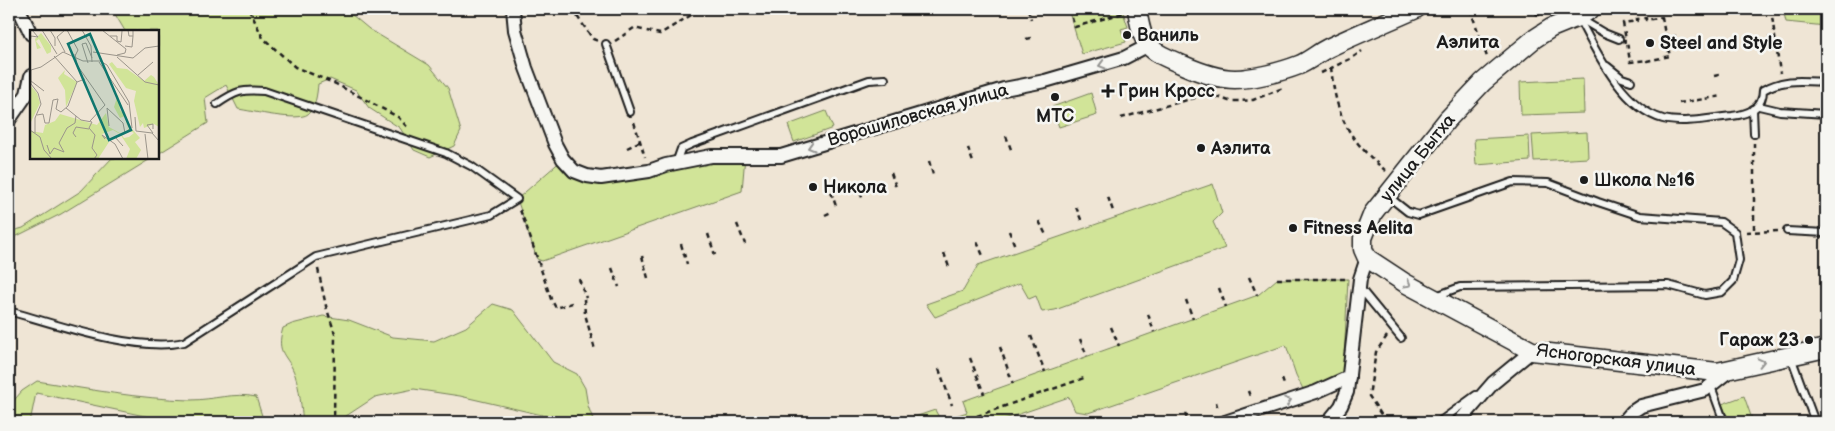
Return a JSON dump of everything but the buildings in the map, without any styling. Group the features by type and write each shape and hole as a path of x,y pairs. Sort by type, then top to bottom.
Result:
{"street":[{"path":"18,9 30,32"},
{"name":"Ворошиловская улица","path":"513,9 514,30 526,68 555,144 563,159 574,171 586,176 601,178 649,171 711,156 781,156 1004,89 1045,81 1124,58 1147,46"},
{"path":"1132,10 1147,46 1157,54 1193,69 1219,77 1236,79 1266,74 1300,65 1327,49 1416,9"},
{"path":"1561,9 1584,13"},
{"name":"улица Бытха","path":"1328,422 1341,406 1347,392 1359,283 1367,258 1363,249 1363,243 1367,226 1373,213 1447,120 1483,82 1551,28 1584,13"},
{"path":"9,120 27,94 30,80"},
{"name":"Ясногорская улица","path":"1367,258 1405,283 1532,351 1716,372 1826,348"},
{"path":"1459,422 1493,383 1532,351"},
{"path":"1626,420 1632,412 1641,406 1697,392 1710,386 1731,369"},
{"path":"1225,422 1316,392 1349,377"}],"lane":[{"path":"1584,13 1604,33 1619,39"},
{"path":"1584,13 1609,73 1638,104 1651,114 1665,119 1693,120 1737,116 1756,108 1826,114"},
{"path":"606,44 630,112"},
{"path":"1604,64 1622,78 1631,81"},
{"path":"676,163 681,149 692,144 869,80 886,79"},
{"path":"1754,134 1756,108 1763,98 1763,90 1790,80 1826,82"},
{"path":"9,311 108,338 170,346 184,342 316,257 491,215 517,199 471,166 437,150 264,91 246,89 234,92 218,104"},
{"path":"1388,196 1408,212 1419,215 1514,182 1548,182 1640,216 1721,222 1735,232 1739,260 1733,281 1722,292 1706,295 1668,284 1460,287 1433,298"},
{"path":"1787,231 1826,233"},
{"path":"1359,283 1401,338"},
{"path":"1790,355 1815,422"},
{"path":"1438,422 1493,383"},
{"path":"1710,386 1724,422"}],"path":[{"path":"249,9 263,38 295,67 336,84 398,117 410,129"},
{"path":"572,9 593,39 606,44"},
{"path":"614,42 634,28 660,34 701,9"},
{"path":"1028,9 1030,19"},
{"path":"1069,9 1075,27 1132,10"},
{"path":"1470,9 1487,58"},
{"path":"1771,9 1781,82"},
{"path":"1662,17 1670,56 1647,61 1630,62 1627,42 1625,43 1624,40 1626,40 1623,24 1637,21 1637,19 1646,18 1646,20 1662,17"},
{"path":"1664,37 1676,36"},
{"path":"1026,39 1032,38"},
{"path":"1768,38 1775,38"},
{"path":"1327,49 1335,97 1343,121 1354,140 1367,155 1399,182"},
{"path":"1714,76 1719,75"},
{"path":"1679,103 1723,96"},
{"path":"630,112 641,141 649,171"},
{"path":"1754,134 1754,232"},
{"path":"1006,136 1012,152"},
{"path":"627,148 641,141"},
{"path":"968,148 974,164"},
{"path":"929,162 934,178"},
{"path":"891,173 897,190"},
{"path":"858,184 863,201"},
{"path":"831,192 837,209"},
{"path":"1108,197 1113,210"},
{"path":"509,205 521,210 551,299 556,308 572,303"},
{"path":"1076,207 1082,222"},
{"path":"824,215 833,211"},
{"path":"1039,221 1046,235"},
{"path":"738,224 745,244"},
{"path":"1009,231 1016,246"},
{"path":"1735,232 1787,231"},
{"path":"708,234 715,255"},
{"path":"977,242 984,258"},
{"path":"681,244 687,264"},
{"path":"944,253 950,270"},
{"path":"642,256 648,278"},
{"path":"316,257 326,306 336,334 334,422"},
{"path":"612,268 620,287"},
{"path":"1249,276 1257,295"},
{"path":"580,279 585,299 584,314 595,350"},
{"path":"1277,279 1359,283"},
{"path":"1219,288 1226,307"},
{"path":"1186,300 1193,319"},
{"path":"1148,314 1154,332"},
{"path":"1111,327 1119,346"},
{"path":"1386,422 1368,396 1376,352 1393,327"},
{"path":"1031,336 1045,372"},
{"path":"1080,339 1087,356"},
{"path":"1000,347 1013,384"},
{"path":"970,358 984,394"},
{"path":"939,369 952,405"},
{"path":"960,422 1084,378"},
{"path":"1184,413 1188,422"}],"green space":[{"path":"112,9 345,9 369,29 429,65 448,88 461,131 454,146 430,157 414,150 400,128 369,108 356,90 330,79 318,84 316,100 311,111 303,116 295,117 238,109 226,85 205,98 208,123 159,153 159,30 124,30"},
{"path":"1068,9 1122,9 1128,27 1121,29 1126,42 1082,54"},
{"path":"1783,9 1826,9 1826,26 1786,22"},
{"path":"1583,79 1584,113 1521,115 1520,82"},
{"path":"1091,93 1097,115 1059,127 1052,107"},
{"path":"826,111 833,128 794,142 788,125"},
{"path":"1587,132 1588,158 1534,161 1532,135"},
{"path":"1529,136 1530,161 1476,165 1474,139"},
{"path":"745,156 742,191 542,261 537,259 517,199 563,159 587,176"},
{"path":"111,159 150,159 61,214 9,240 9,232 23,228 81,191"},
{"path":"1213,184 1222,213 1213,222 1225,248 1055,310 1042,312 1036,296 1029,299 1020,283 935,317 926,304 963,291 978,265"},
{"path":"1277,279 1348,279 1343,380 1306,395 1296,375 1286,345 1088,413 1075,411 1069,397 996,422 900,422 935,410 941,421 967,412 963,401 1258,295"},
{"path":"493,304 513,310 553,362 577,374 585,388 588,406 594,422 562,422 555,418 460,396 414,389 375,397 337,422 303,422 297,381 281,349 283,328 323,316 349,320 393,337 434,341 466,327"},
{"path":"37,381 152,398 199,400 240,395 256,397 264,422 173,422 36,393 30,422 9,422 9,406 22,391"},
{"path":"1744,396 1752,419 1744,422 1730,422 1722,404"}],"place":[{"name":"Ваниль","path":"1127,35"},
{"name":"Steel and Style","path":"1650,43"},
{"name":"Грин Кросс","path":"1108,91"},
{"name":"МТС","path":"1055,97"},
{"name":"Аэлита","path":"1201,148"},
{"name":"Школа №16","path":"1584,180"},
{"name":"Никола","path":"813,187"},
{"name":"Fitness Aelita","path":"1293,228"},
{"name":"Гараж 23","path":"1809,340"}],"district":[{"name":"Аэлита","path":"1468,42"}]}
